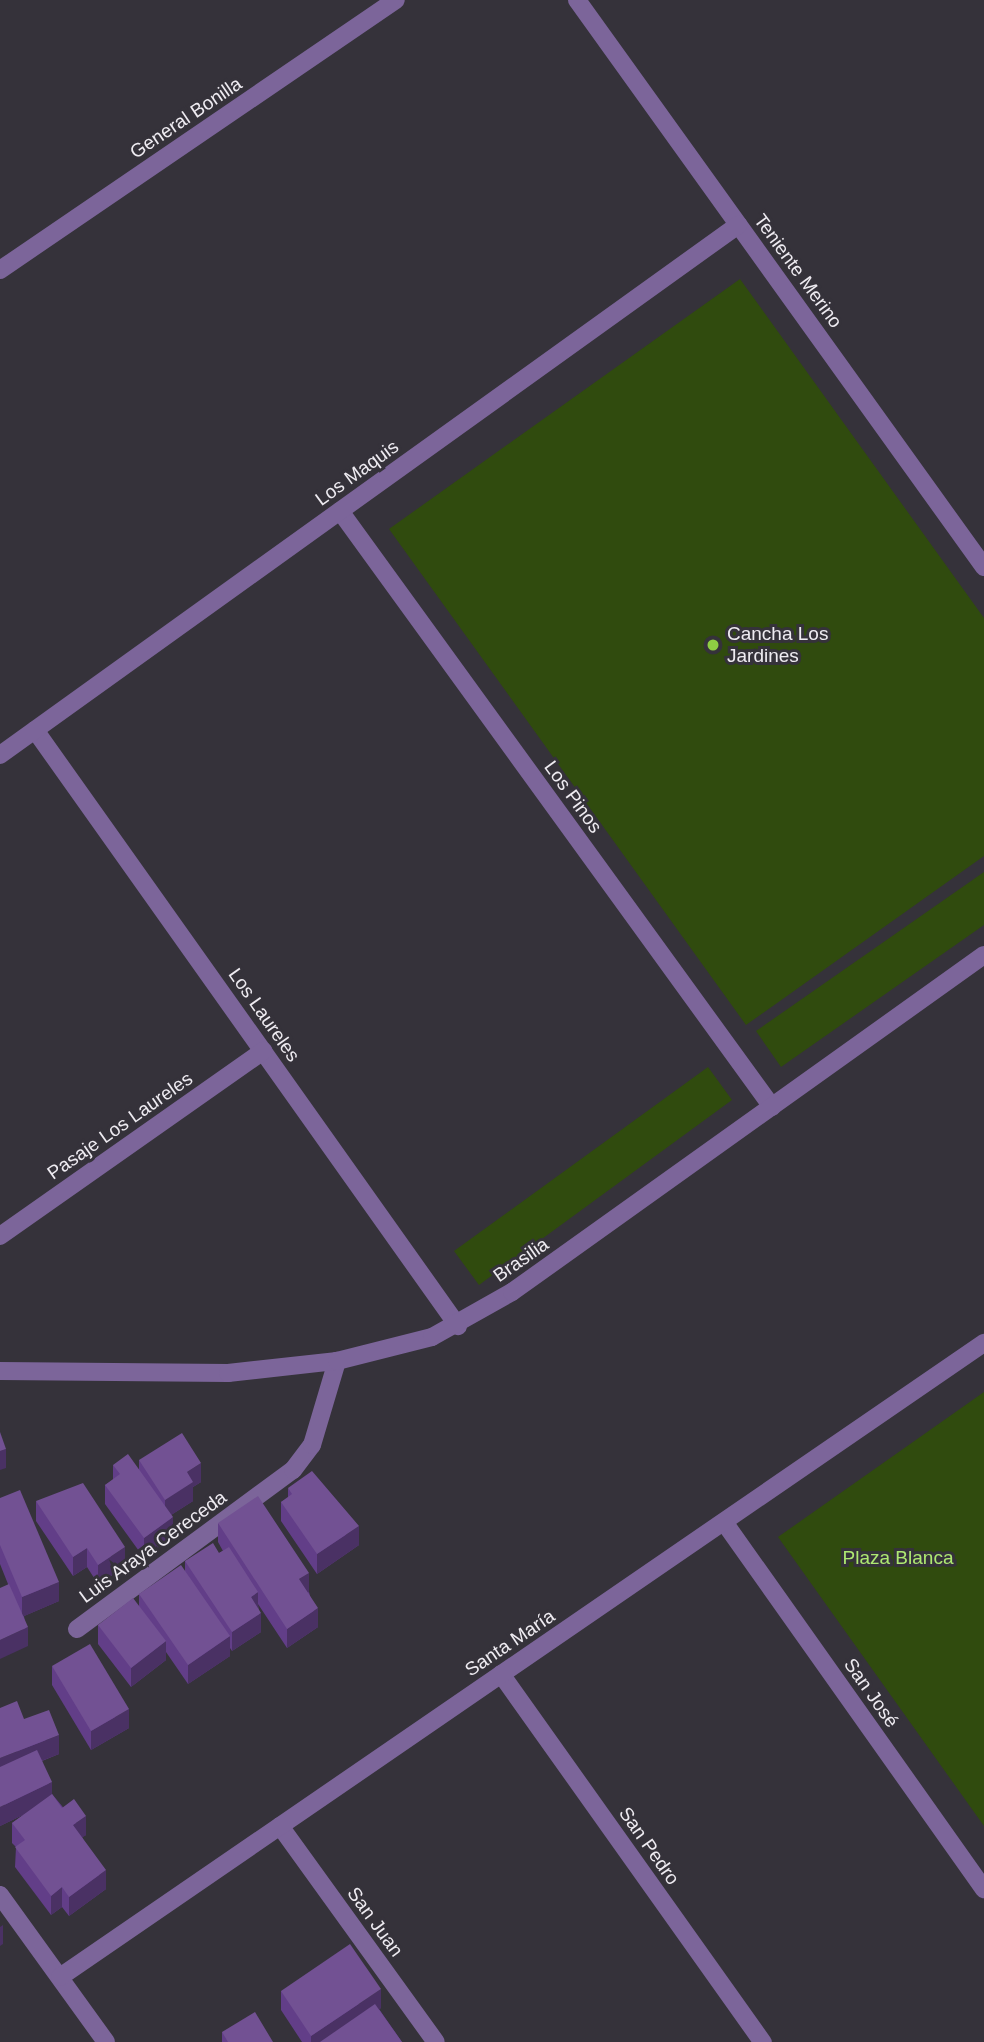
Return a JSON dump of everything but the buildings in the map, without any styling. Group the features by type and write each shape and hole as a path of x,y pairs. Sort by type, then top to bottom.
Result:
{"street":[{"name":"General Bonilla","path":"0,270 397,0"},
{"name":"Teniente Merino","path":"577,0 984,567"},
{"name":"Los Maquis","path":"0,755 738,225"},
{"name":"Los Pinos","path":"340,511 772,1107"},
{"name":"Los Laureles","path":"35,730 458,1325"},
{"name":"Brasilia","path":"0,1371 228,1373 337,1361 458,1325 772,1107 984,955"},
{"name":"Pasaje Los Laureles","path":"0,1236 263,1051"},
{"name":"Santa María","path":"60,1977 982,1348"},
{"name":"Luis Araya Cereceda","path":"78,1629 293,1470 312,1444 337,1361"},
{"name":"San José","path":"724,1522 977,1864 984,1889"},
{"name":"San Pedro","path":"501,1674 763,2042"},
{"name":"San Juan","path":"280,1826 436,2042"},
{"path":"0,1895 106,2042"}],"green space":[{"name":"Cancha Los Jardines","path":"740,279 984,618 984,856 746,1025 389,529"},
{"path":"984,872 984,925 781,1067 756,1031"},
{"path":"708,1067 732,1100 479,1285 454,1251"},
{"name":"Plaza Blanca","path":"984,1392 984,1826 778,1537"}],"place":[{"name":"Cancha Los Jardines","path":"713,645"}]}
